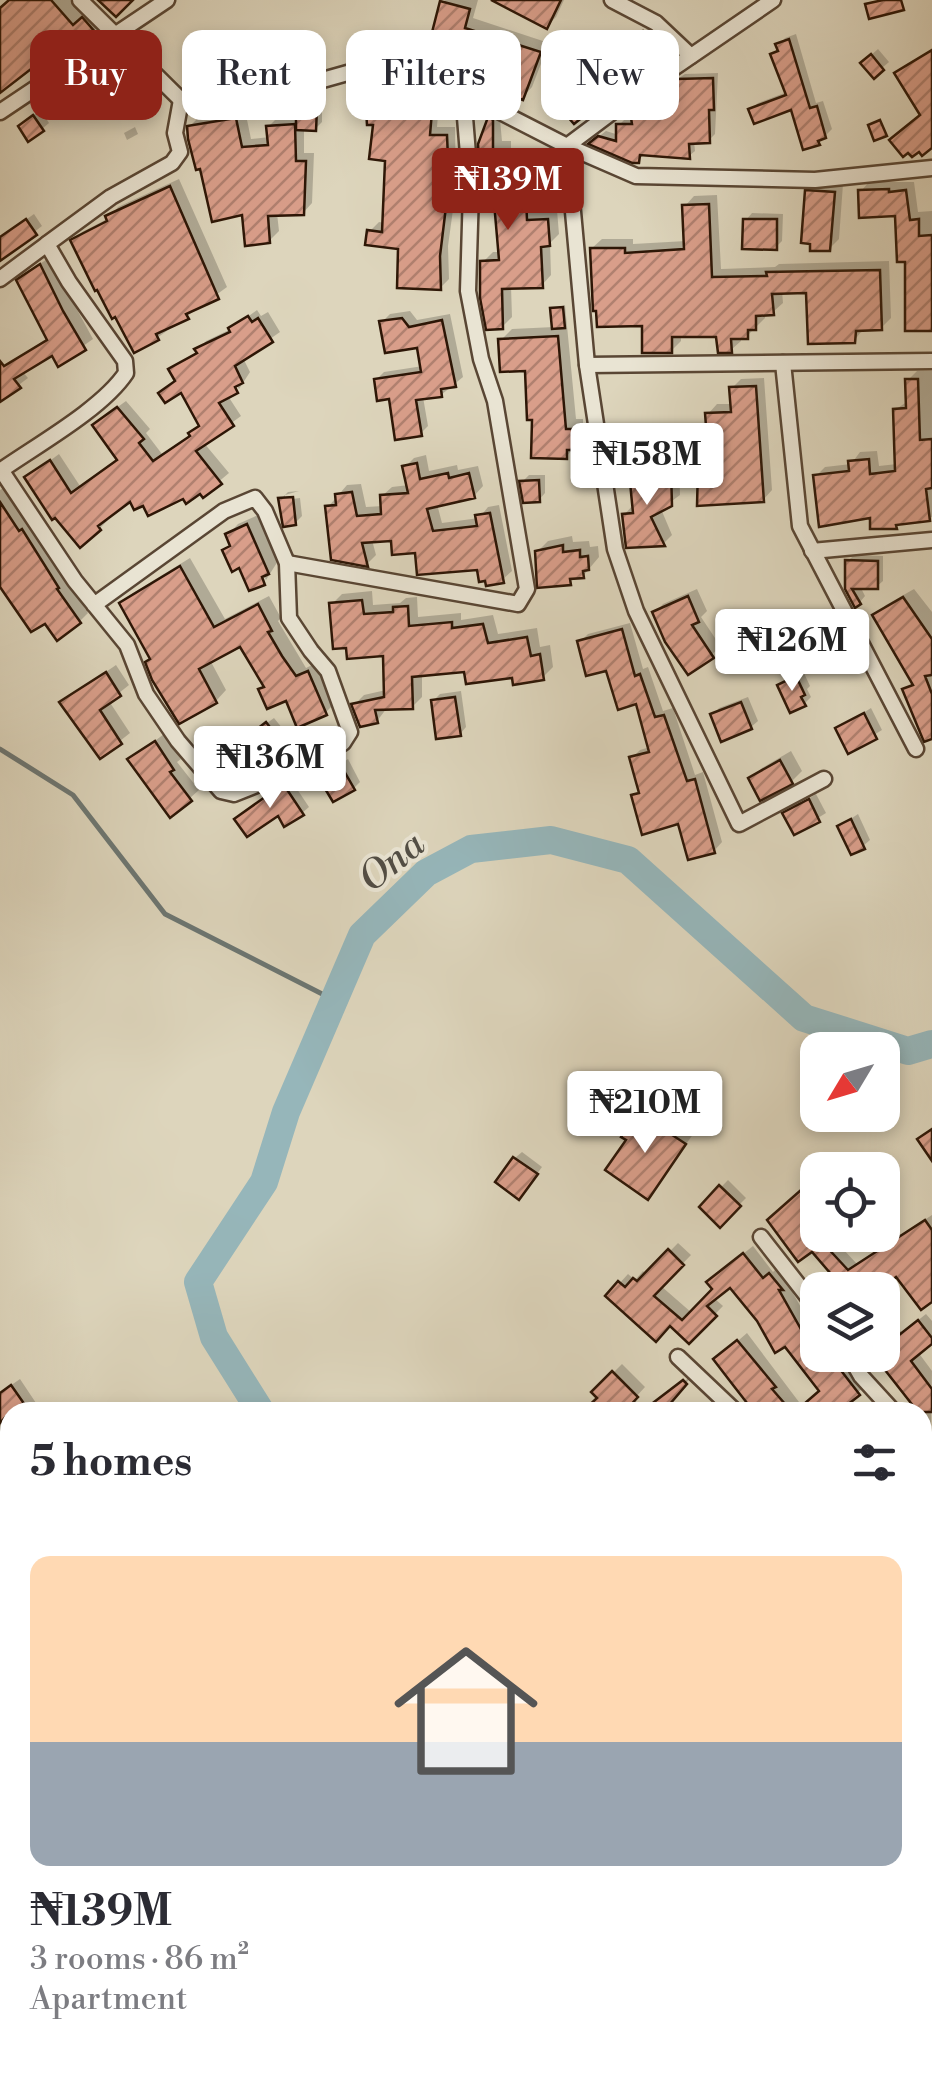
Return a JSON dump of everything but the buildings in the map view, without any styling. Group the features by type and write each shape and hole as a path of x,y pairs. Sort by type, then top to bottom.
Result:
{"street":[{"path":"80,0 111,30"},
{"path":"125,30 166,0"},
{"path":"612,0 656,22 692,56"},
{"path":"566,146 773,0"},
{"path":"162,82 180,100 251,100 346,73"},
{"path":"0,112 30,93"},
{"path":"0,279 112,197 172,163 180,152 175,133 180,100"},
{"path":"287,562 518,604 527,589 495,401 468,291 471,191 465,120"},
{"path":"515,120 636,176 815,180 932,168"},
{"path":"566,146 587,365 615,549 636,611 738,824 824,780"},
{"path":"47,244 125,361 126,373 94,406 1,470 75,582 127,646 146,694 178,741 221,791 234,794 289,772 343,743 350,732 328,670 310,652 289,618 287,562 265,511 255,498 224,511 94,605"},
{"path":"587,365 932,362"},
{"path":"783,363 800,526 916,749"},
{"path":"812,551 932,540"},
{"path":"761,1237 800,1287"},
{"path":"678,1357 725,1402"},
{"path":"859,1372 885,1402"}],"waterway":[{"path":"0,749 73,795 165,914 334,1000"},
{"name":"Ona","path":"255,1402 214,1337 198,1282 264,1182 286,1112 362,935 426,873 471,849 551,840 628,860 804,1018 908,1051 932,1044"}]}
